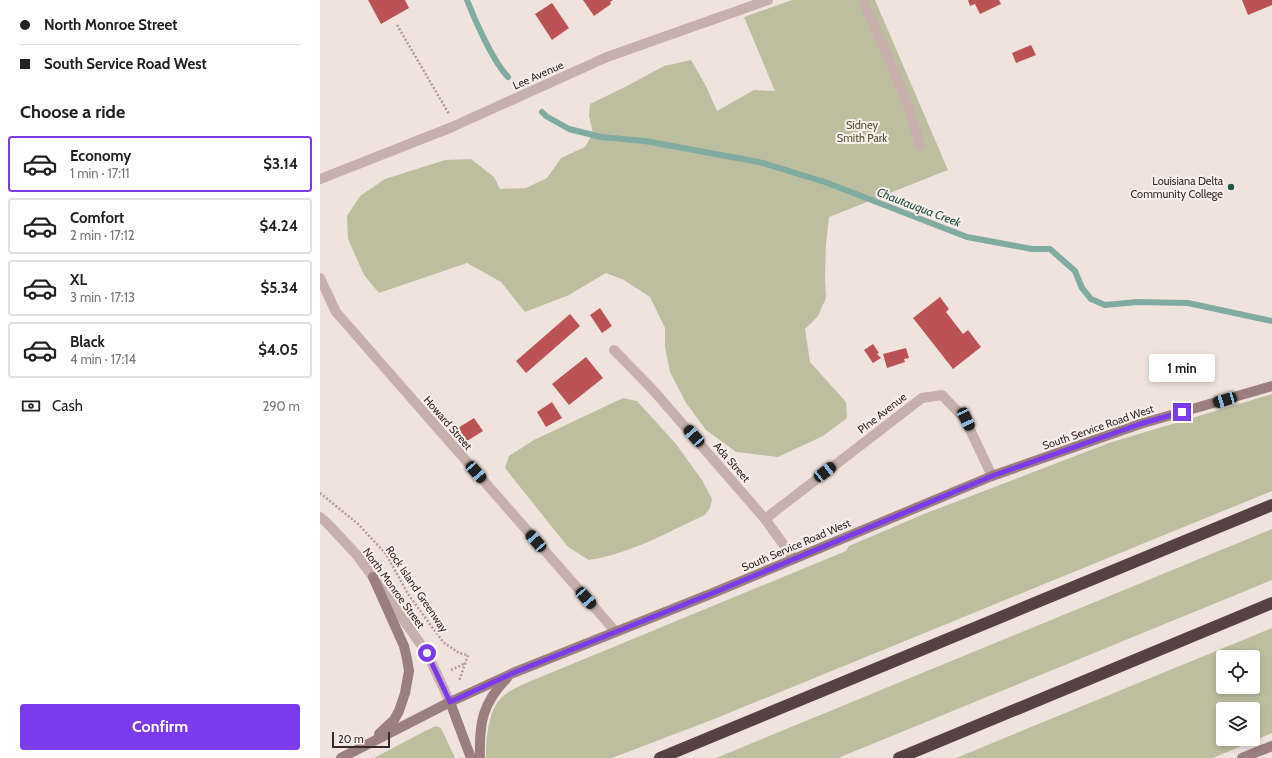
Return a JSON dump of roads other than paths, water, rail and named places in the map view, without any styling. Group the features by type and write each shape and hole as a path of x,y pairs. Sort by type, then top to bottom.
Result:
{"highway":[{"path":"660,758 1272,505"},
{"path":"899,758 1272,603"}],"main road":[{"name":"South Service Road West","path":"341,758 450,702 513,673 713,593 992,476 1140,424 1272,386"},
{"path":"363,746 376,737 394,720 403,701 408,672 404,646 373,577"},
{"path":"480,758 480,727 488,703 499,687 513,673"},
{"path":"450,702 471,758"},
{"path":"1242,758 1272,746"}],"street":[{"name":"Lee Avenue","path":"320,179 452,127 607,57 768,0"},
{"path":"863,0 903,95 920,146"},
{"name":"Howard Street","path":"320,278 336,312 616,632"},
{"name":"Ada Street","path":"614,350 653,390 765,519 794,559"},
{"name":"PIne Avenue","path":"765,519 922,398 942,394 966,419 992,476"},
{"name":"North Monroe Street","path":"320,517 356,554 427,653 450,702"}],"waterway":[{"name":"Chautauqua Creek","path":"467,0 496,61 508,77"},
{"name":"Chautauqua Creek","path":"542,112 546,116 569,129 601,137 645,141 759,162 825,182 967,237 1032,249 1050,249 1075,271 1082,288 1091,299 1105,305 1137,302 1188,303 1272,321"}],"place":[{"name":"Louisiana Delta Community College","path":"1231,187"}],"park label":[{"name":"Sidney Smith Park","path":"862,131"}]}
